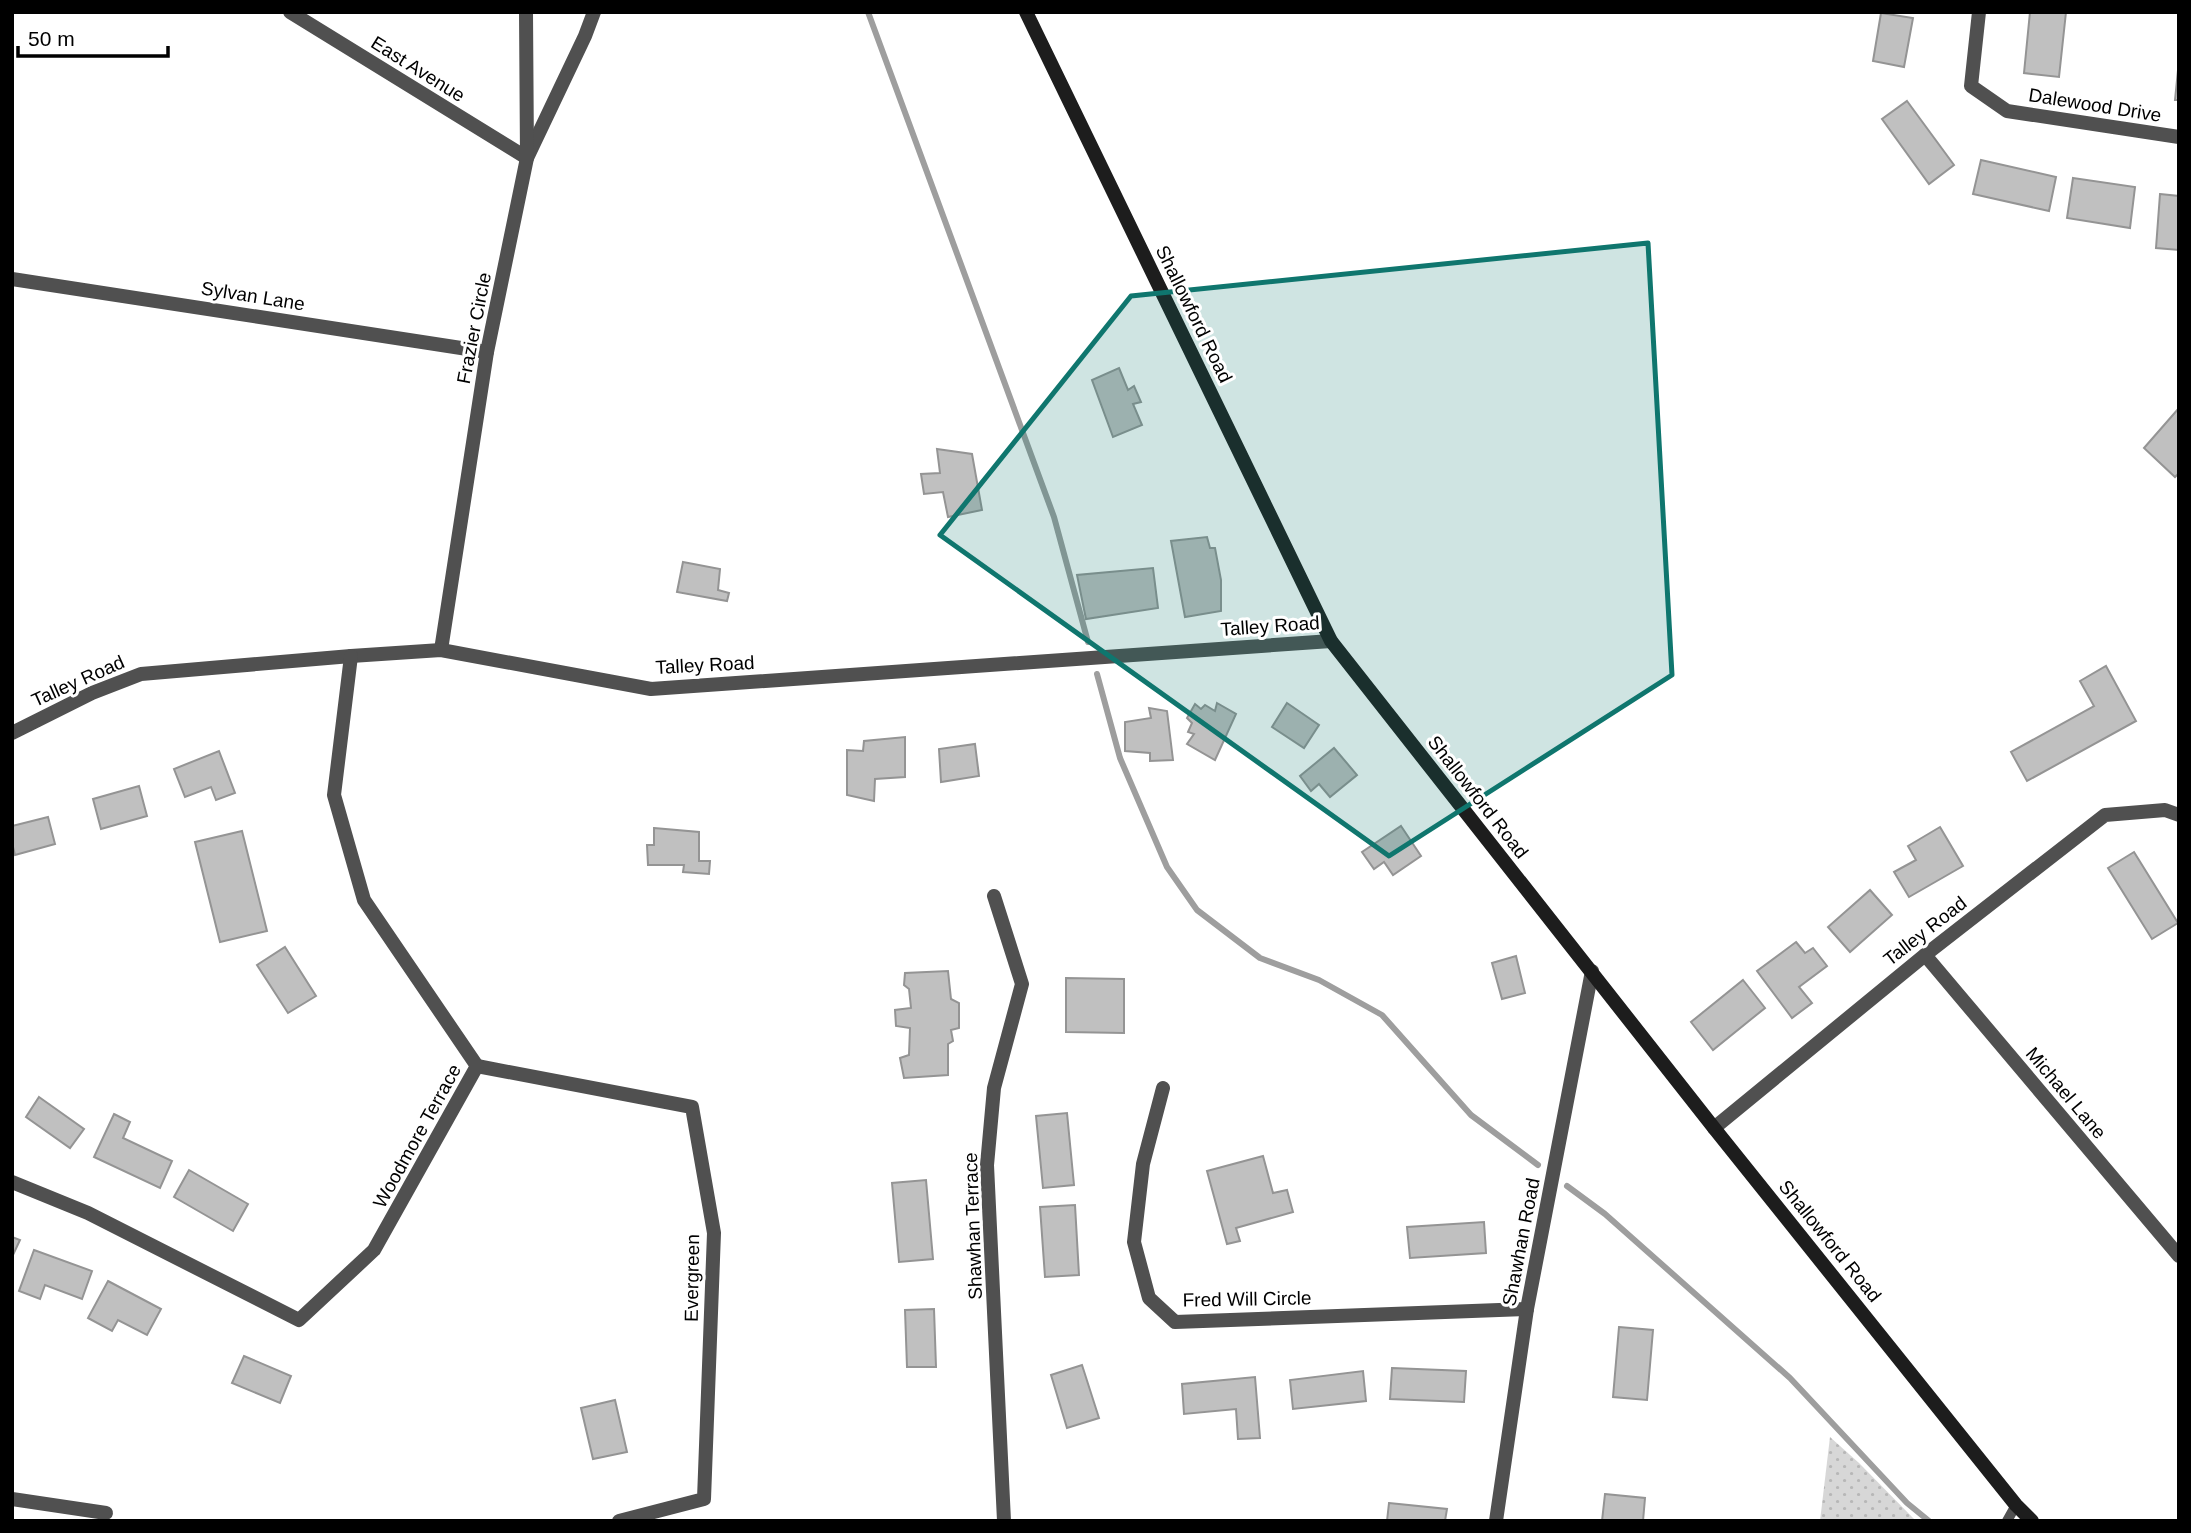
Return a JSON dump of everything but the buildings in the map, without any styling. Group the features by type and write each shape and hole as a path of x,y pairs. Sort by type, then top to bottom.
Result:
{"street":[{"name":"East Avenue","path":"290,12 527,158"},
{"name":"Frazier Circle","path":"441,650 487,352 527,158 526,12"},
{"path":"527,158 594,12"},
{"name":"Shallowford Road","path":"1026,12 1331,641 1714,1128 2016,1505 2032,1521"},
{"name":"Dalewood Drive","path":"1979,12 1972,86 2007,111 2179,137"},
{"name":"Sylvan Lane","path":"12,279 487,352"},
{"name":"Talley Road","path":"12,733 92,693 141,674 351,656 441,650 651,688 1331,641"},
{"name":"Woodmore Terrace","path":"12,1182 88,1213 299,1320 374,1250 478,1066 364,900 334,795 351,656"},
{"name":"Talley Road","path":"1714,1128 1925,955 2105,815 2165,810 2179,815"},
{"name":"Shawhan Terrace","path":"994,896 1022,984 994,1088 987,1166 1004,1521"},
{"name":"Michael Lane","path":"1925,955 2179,1256"},
{"name":"Shawhan Road","path":"1496,1521 1527,1310 1592,971"},
{"name":"Evergreen","path":"478,1066 692,1107 714,1233 704,1499 619,1521"},
{"name":"Fred Will Circle","path":"1163,1088 1143,1164 1134,1242 1149,1298 1175,1322 1527,1310"},
{"path":"12,1499 106,1513"}],"lane":[{"path":"2007,1521 2016,1505"}],"highlighted area":[{"path":"1648,243 1672,675 1389,856 940,535 1131,296"}],"shaded area":[{"path":"1830,1437 1859,1463 1916,1521 1820,1521"}],"waterway":[{"path":"868,12 1054,517 1088,642"},
{"path":"1097,674 1120,758 1167,867 1197,910 1260,958 1319,980 1382,1015 1471,1115 1538,1165"},
{"path":"1567,1186 1605,1214 1790,1378 1907,1503 1929,1521"}]}
